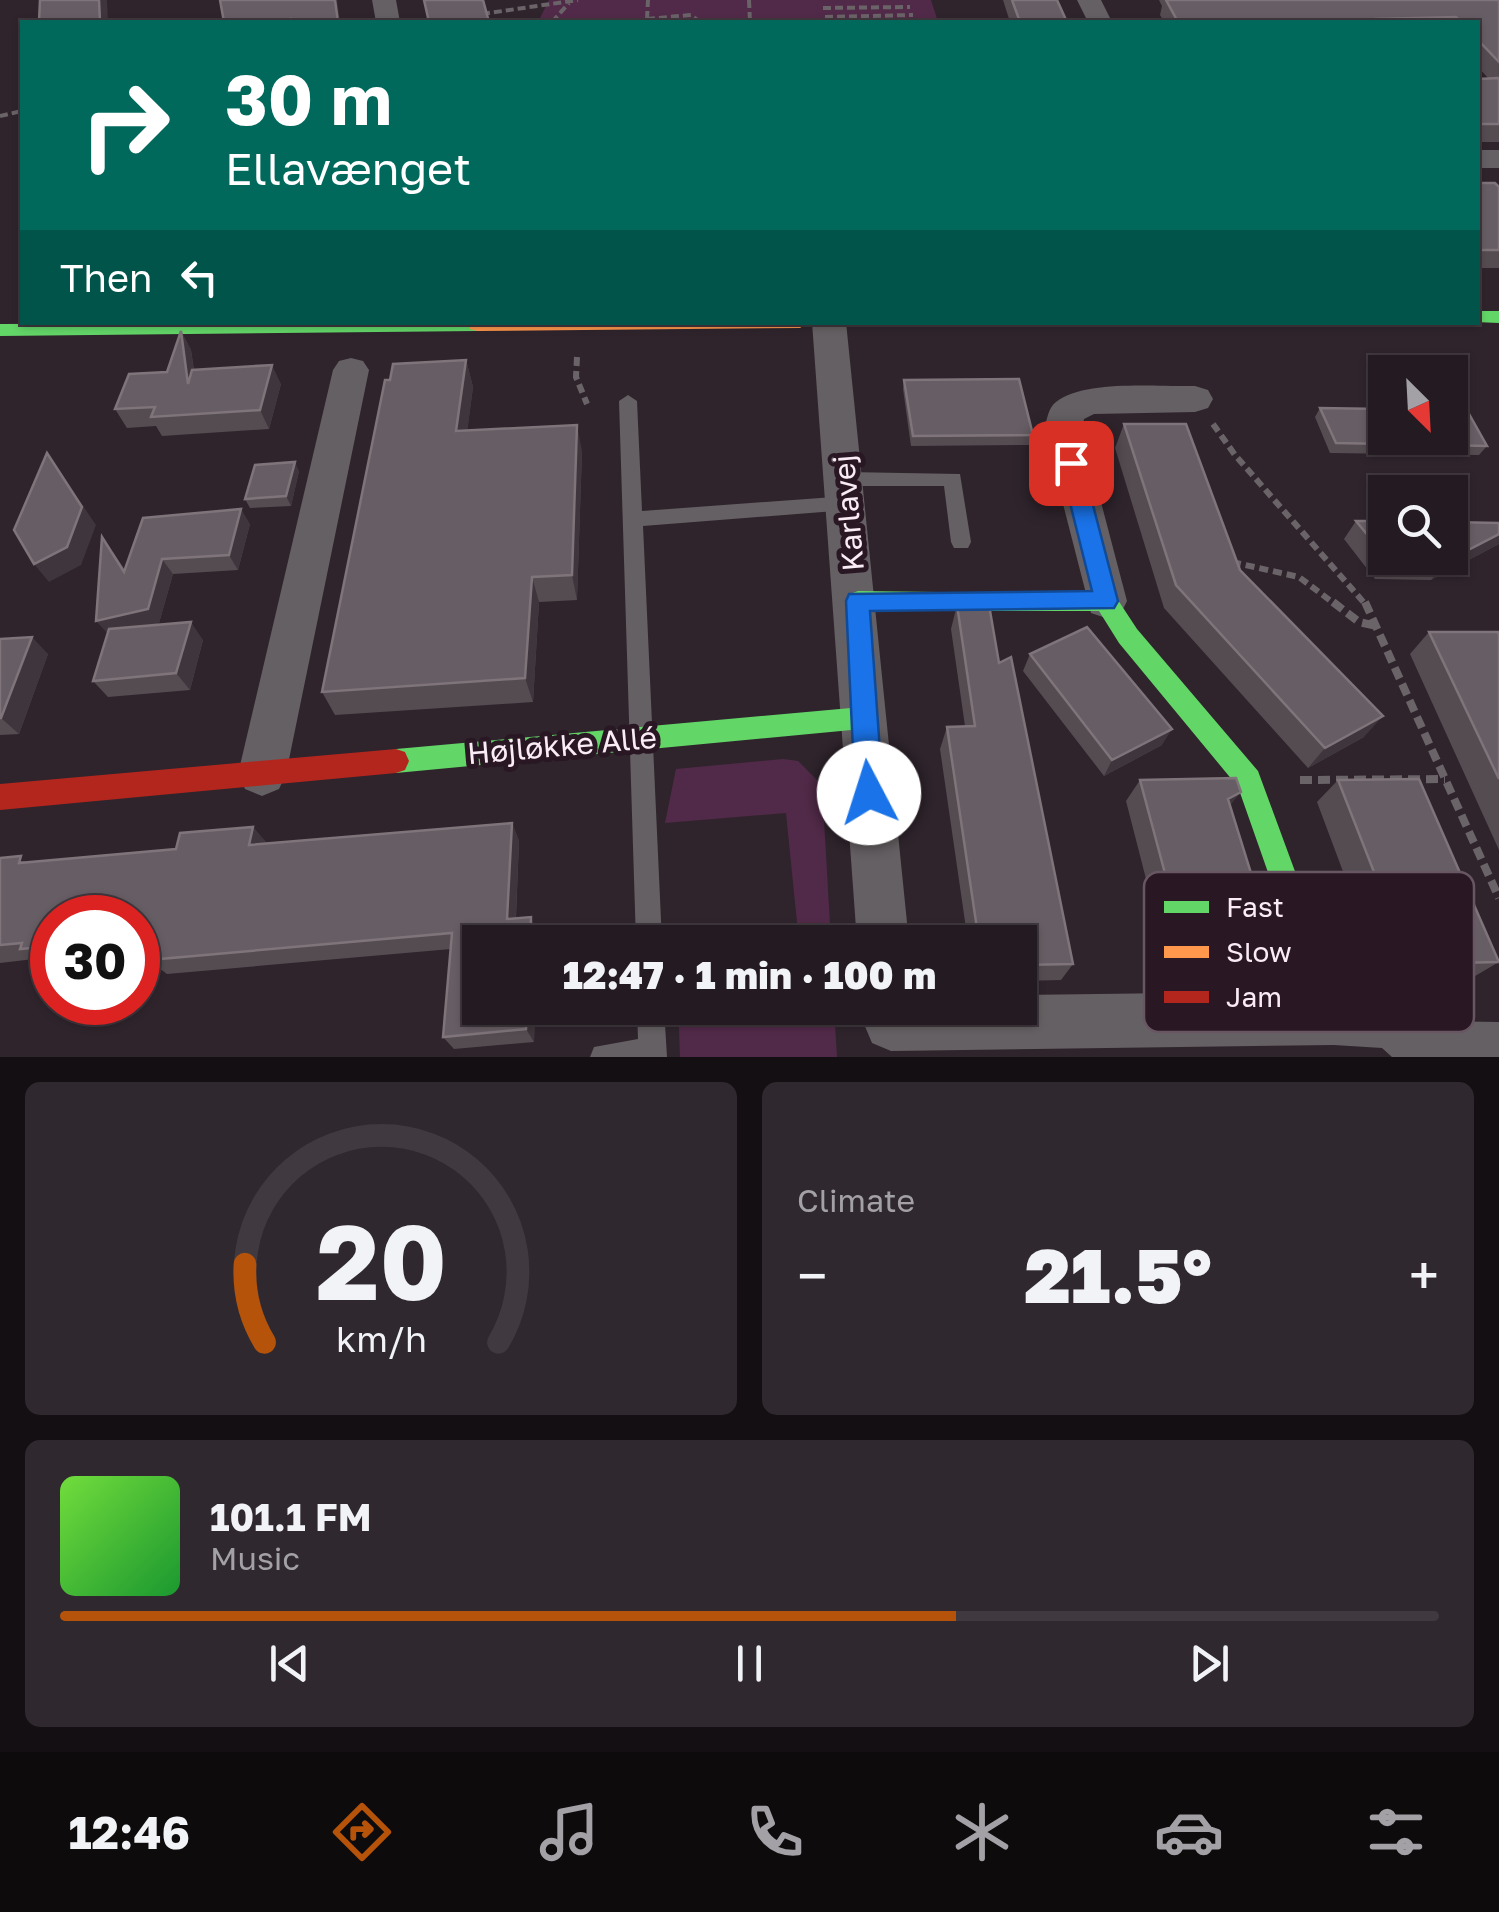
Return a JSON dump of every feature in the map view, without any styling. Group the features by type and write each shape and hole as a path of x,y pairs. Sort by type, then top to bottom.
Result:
{"street":[{"path":"0,330 630,325"},
{"name":"Karlavej","path":"829,325 858,601 862,718 881,925"},
{"path":"262,774 351,370"},
{"path":"1196,400 1088,402 1067,412 1063,430 1106,601 1128,636 1249,780 1282,872"},
{"path":"858,601 1106,601"},
{"name":"Højløkke Allé","path":"0,797 862,718"},
{"path":"891,1029 1144,1023"},
{"path":"1406,1032 1426,1053 1499,1050"}],"lane":[{"path":"628,401 648,925"},
{"path":"633,519 952,479 961,542"},
{"path":"604,1057 653,1054 652,1025"}],"path":[{"path":"470,16 578,0"},
{"path":"822,0 825,20 913,15"},
{"path":"823,8 910,3 914,20"},
{"path":"654,20 691,15 697,20"},
{"path":"574,326 576,378 587,404"},
{"path":"1196,400 1235,455 1364,602 1499,898"},
{"path":"1221,562 1239,562 1299,577 1358,622 1376,626"},
{"path":"1249,780 1445,779"}],"shaded area":[{"path":"549,0 931,0 937,20 539,20"},
{"path":"783,759 798,761 822,785 830,925 797,925 786,813 665,823 676,769"},
{"path":"835,1025 837,1057 680,1057 679,1027"}],"building":[{"path":"40,0 99,0 100,20 39,20"},
{"path":"220,0 335,0 338,20 291,19 224,20"},
{"path":"424,0 483,0 488,20 429,20"},
{"path":"1012,0 1057,0 1066,20 1019,20"},
{"path":"1166,0 1499,0 1499,62 1480,42 1480,20 1177,20"},
{"path":"1499,78 1499,124 1480,124 1480,79"},
{"path":"1480,183 1495,183 1499,187 1499,250 1480,250"},
{"path":"181,331 188,384 192,370 272,365 260,410 151,417 155,407 115,409 129,374 167,372"},
{"path":"466,360 456,431 577,425 572,575 532,577 525,678 322,692 385,380 390,380 393,364"},
{"path":"1019,379 1033,435 913,436 904,380"},
{"path":"1320,408 1368,409 1368,444 1336,443"},
{"path":"1468,412 1487,446 1468,446"},
{"path":"1124,424 1186,424 1240,570 1383,716 1325,748 1176,585"},
{"path":"47,453 82,507 67,547 34,564 14,530"},
{"path":"295,462 286,496 245,499 255,465"},
{"path":"241,509 229,555 162,559 148,609 96,621 102,537 124,572 143,518"},
{"path":"1356,521 1368,521 1368,535"},
{"path":"1468,522 1499,523 1499,534 1468,550"},
{"path":"957,605 989,605 999,663 1011,657 1073,964 1037,965 1037,925 976,925 947,727 975,726"},
{"path":"191,622 176,673 93,681 109,629"},
{"path":"1087,627 1172,729 1112,760 1030,654"},
{"path":"1429,632 1498,632 1499,779"},
{"path":"32,637 1,718 0,718 0,639"},
{"path":"1236,778 1241,792 1228,799 1251,872 1165,872 1140,780"},
{"path":"1419,779 1460,872 1374,872 1338,780"},
{"path":"512,823 507,919 531,917 531,925 462,925 462,1025 526,1025 526,1029 443,1037 452,933 160,959 160,895 30,895 30,948 20,949 22,943 0,945 0,858 21,856 19,863 176,849 180,833 253,827 249,845"},
{"path":"1474,905 1499,962 1474,963"}],"traffic: fast":[{"path":"1480,317 1499,317"},
{"path":"0,330 477,325"},
{"path":"858,601 1106,601 1128,636 1249,780 1282,872"},
{"path":"396,761 862,718"}],"traffic: jam":[{"path":"0,797 396,761"}],"route":[{"path":"869,793 858,601 1106,601 1071,463"}]}
